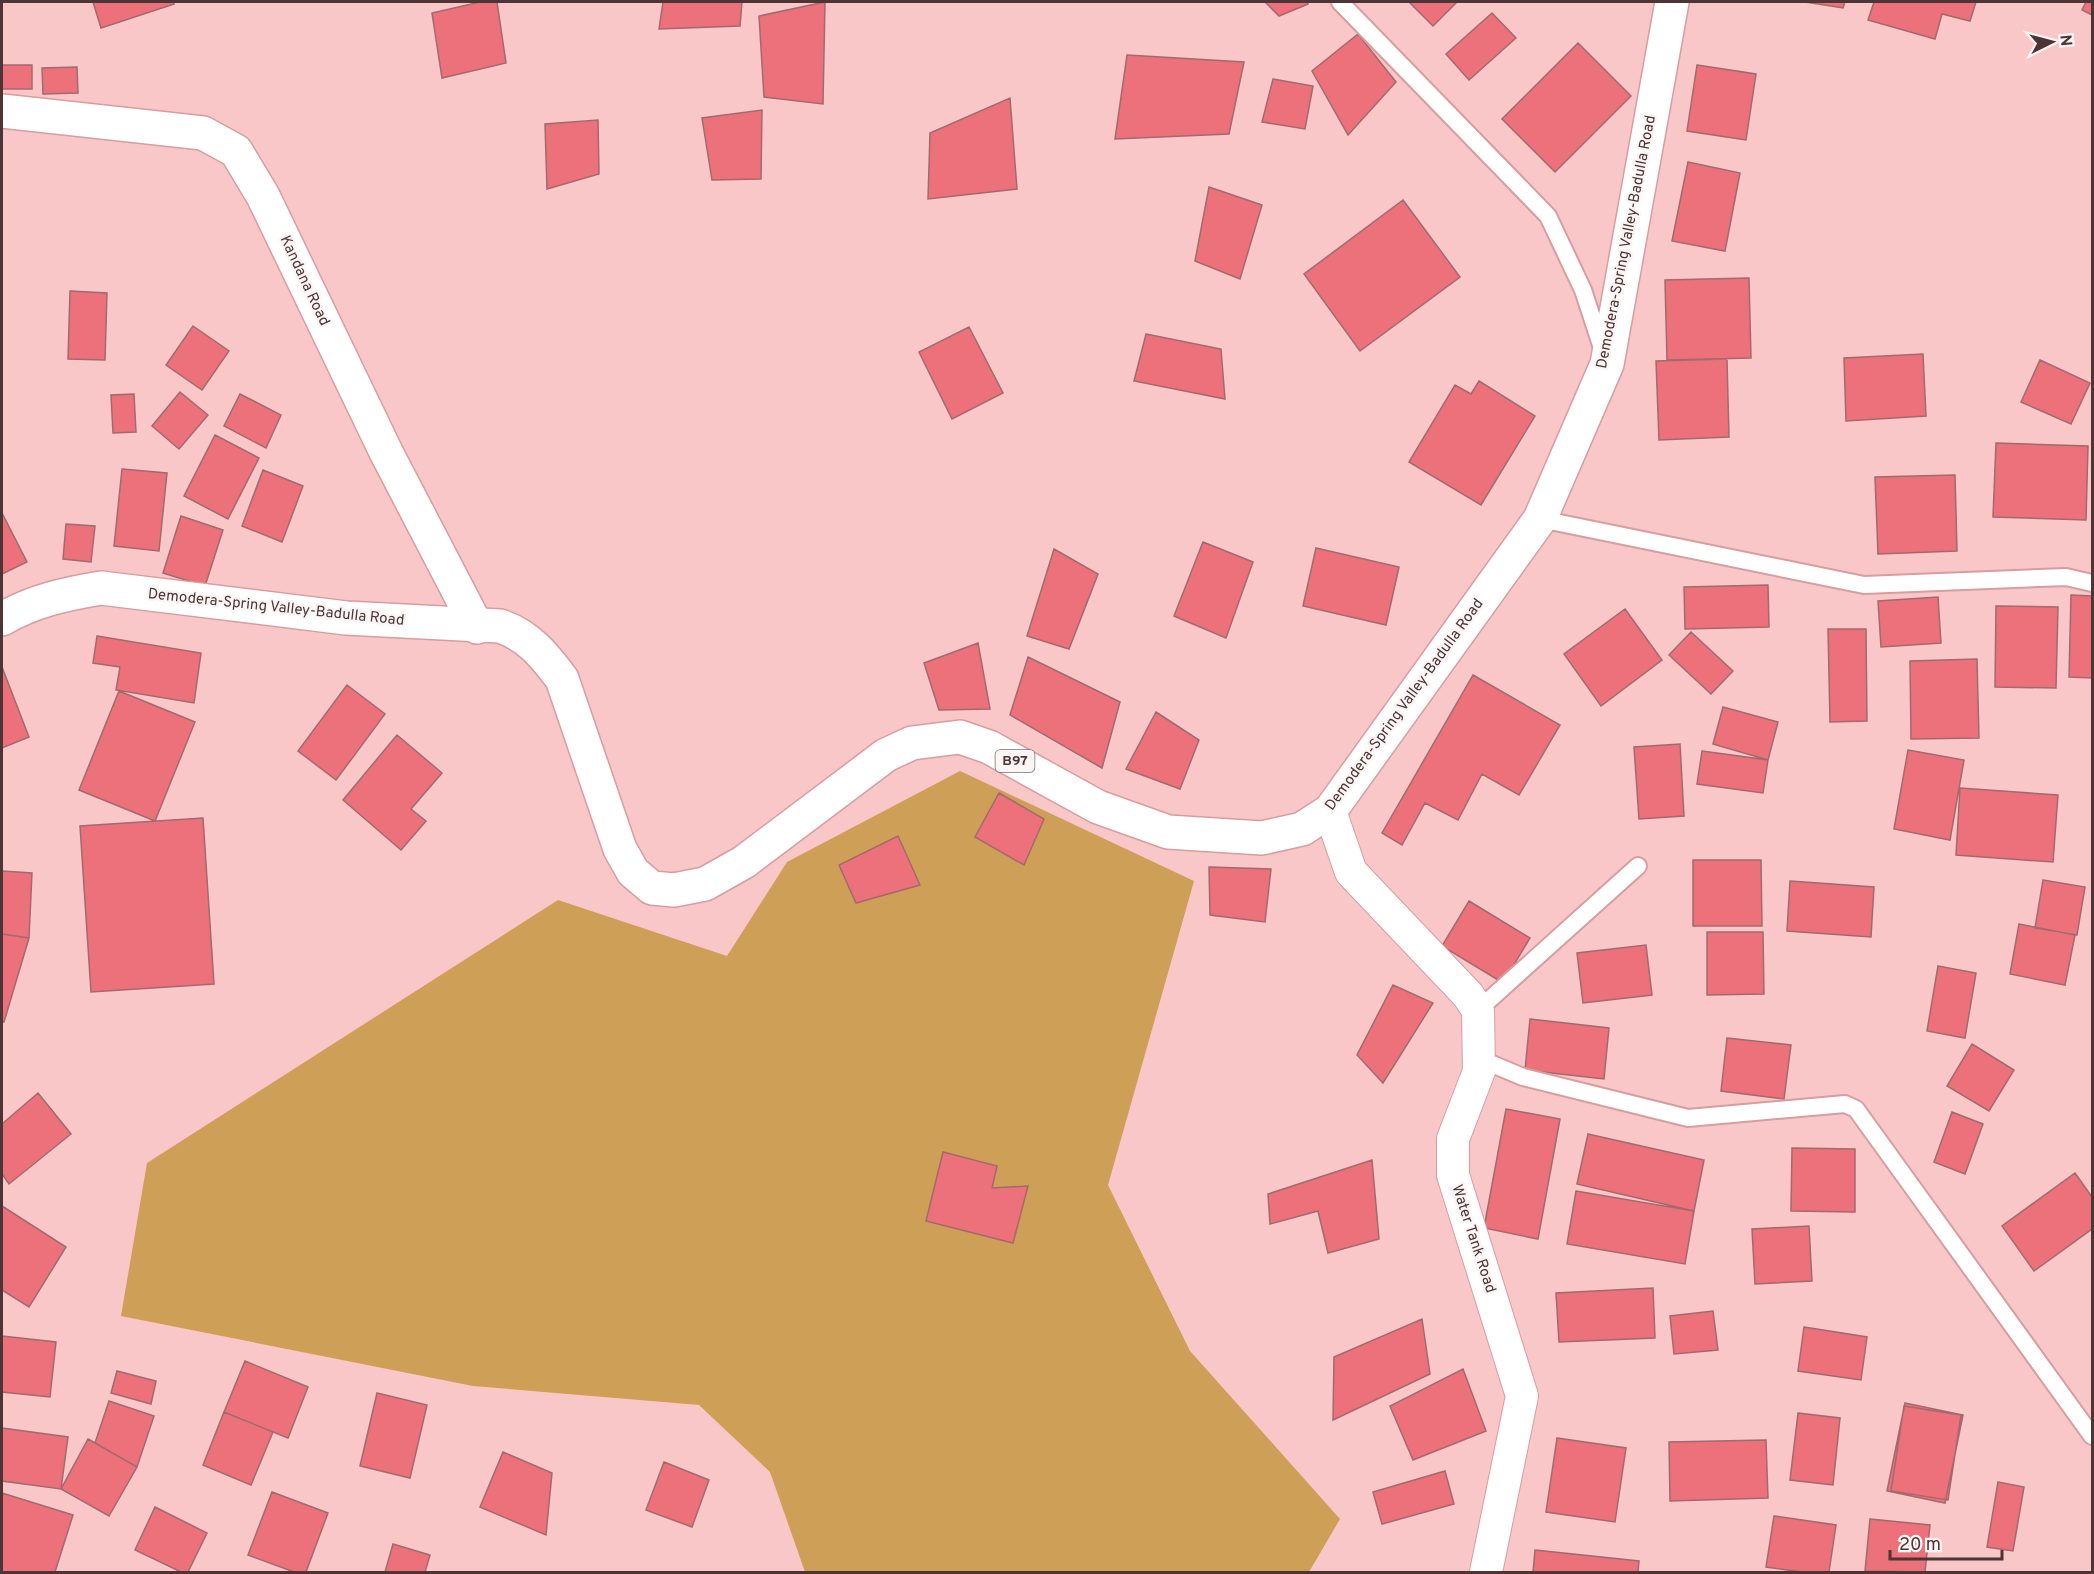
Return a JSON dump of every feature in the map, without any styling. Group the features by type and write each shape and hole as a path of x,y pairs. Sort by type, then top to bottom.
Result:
{"main road":[{"name":"Demodera-Spring Valley-Badulla Road","path":"2,619 26,605 67,593 101,588 346,618 477,627 500,626 513,630 549,660 562,679 620,849 633,872 652,888 674,890 705,884 744,862 886,755 912,743 937,738 960,736 989,747 1098,807 1167,832 1262,838 1302,829 1330,812 1540,519 1607,364 1672,2"},
{"name":"Kandana Road","path":"2,111 203,132 236,151 263,196 386,452 477,627"}],"street":[{"path":"1330,812 1351,872 1468,995 1478,1010"},
{"name":"Water Tank Road","path":"1478,1010 1479,1071 1453,1139 1453,1175 1522,1396 1486,1572"}],"lane":[{"path":"1340,2 1548,216 1583,290 1607,364"},
{"path":"1540,519 1864,585 2066,577 2092,583"},
{"path":"1478,1010 1638,866"},
{"path":"1480,1059 1523,1077 1688,1118 1838,1104 1856,1109 2092,1436"}],"shaded area":[{"path":"960,771 1194,881 1108,1185 1190,1351 1340,1519 1309,1572 805,1572 770,1472 699,1405 473,1386 121,1316 147,1163 558,900 727,956 787,862"}],"building":[{"path":"93,2 173,2 174,4 101,28"},
{"path":"480,2 497,2 506,63 442,78 432,13"},
{"path":"663,2 742,2 740,26 659,29"},
{"path":"825,2 823,104 764,97 759,16"},
{"path":"1265,2 1307,2 1308,4 1279,16"},
{"path":"1409,2 1457,2 1433,26"},
{"path":"1805,2 1845,2 1843,8"},
{"path":"1874,2 1976,2 1970,21 1942,14 1935,39 1868,20"},
{"path":"2086,2 2092,2 2092,15 2082,10"},
{"path":"1492,13 1516,38 1469,80 1446,54"},
{"path":"1358,34 1396,82 1348,135 1312,71"},
{"path":"1578,43 1631,96 1555,172 1502,119"},
{"path":"1127,55 1244,62 1229,134 1115,139"},
{"path":"2,65 32,65 32,89 2,89"},
{"path":"1697,65 1756,74 1746,140 1687,131"},
{"path":"77,67 78,93 43,94 42,68"},
{"path":"1273,79 1313,86 1305,129 1262,122"},
{"path":"1010,98 1017,189 928,199 930,133"},
{"path":"762,110 761,179 712,180 702,118"},
{"path":"598,120 599,174 547,189 545,124"},
{"path":"1688,162 1740,173 1725,251 1672,241"},
{"path":"1209,187 1262,205 1240,279 1195,261"},
{"path":"1403,200 1460,277 1360,351 1304,274"},
{"path":"1749,278 1751,358 1667,360 1665,280"},
{"path":"70,291 107,293 105,360 68,359"},
{"path":"193,326 229,351 202,390 166,365"},
{"path":"969,327 1003,393 952,419 919,352"},
{"path":"1146,334 1221,349 1225,399 1134,381"},
{"path":"1923,354 1926,416 1846,421 1844,358"},
{"path":"1727,359 1729,437 1659,440 1656,361"},
{"path":"2040,360 2090,383 2071,424 2021,402"},
{"path":"1479,381 1535,416 1481,505 1409,462 1455,385 1471,394"},
{"path":"180,392 208,415 179,449 152,426"},
{"path":"134,394 136,432 113,433 111,395"},
{"path":"240,394 281,415 266,448 224,426"},
{"path":"215,435 259,458 228,519 184,496"},
{"path":"1996,443 2088,446 2086,520 1993,517"},
{"path":"122,469 167,473 159,551 114,546"},
{"path":"263,470 303,486 282,542 242,526"},
{"path":"1955,475 1957,551 1878,554 1875,477"},
{"path":"2,513 27,562 2,574"},
{"path":"181,516 223,530 205,586 163,573"},
{"path":"66,524 95,526 91,562 63,559"},
{"path":"1203,542 1253,562 1226,638 1174,616"},
{"path":"1316,548 1399,567 1386,625 1303,606"},
{"path":"1054,549 1098,574 1069,649 1027,636"},
{"path":"1768,585 1769,627 1685,629 1684,587"},
{"path":"2071,595 2092,596 2092,678 2069,677"},
{"path":"1938,597 1941,643 1881,647 1878,601"},
{"path":"1996,606 2058,607 2056,688 1995,687"},
{"path":"1625,609 1662,660 1601,706 1564,654"},
{"path":"1828,629 1866,629 1867,721 1830,722"},
{"path":"1691,632 1733,671 1711,694 1669,655"},
{"path":"97,636 201,653 194,703 116,690 120,667 93,663"},
{"path":"978,643 990,709 939,710 924,663"},
{"path":"1028,657 1120,702 1102,768 1010,715"},
{"path":"1977,659 1979,738 1911,739 1910,661"},
{"path":"2,667 29,737 2,748"},
{"path":"1473,675 1560,725 1519,795 1482,774 1458,820 1425,803 1402,845 1382,833"},
{"path":"347,685 385,714 336,780 298,751"},
{"path":"119,691 195,722 155,821 79,790"},
{"path":"1723,707 1778,722 1768,760 1713,744"},
{"path":"1156,712 1199,740 1180,789 1126,769"},
{"path":"397,735 442,773 411,809 426,821 401,850 343,800"},
{"path":"1680,744 1684,816 1639,819 1634,747"},
{"path":"1908,750 1964,760 1950,840 1894,829"},
{"path":"1702,751 1768,760 1763,793 1697,784"},
{"path":"1960,788 2058,795 2053,862 1956,855"},
{"path":"999,793 1044,819 1024,865 975,837"},
{"path":"203,818 214,984 91,992 80,826"},
{"path":"898,836 920,885 856,903 839,865"},
{"path":"1693,860 1761,860 1762,926 1693,926"},
{"path":"1209,867 1271,869 1265,922 1210,915"},
{"path":"2,871 32,873 29,938 2,934"},
{"path":"2043,880 2085,887 2077,935 2035,928"},
{"path":"1790,881 1874,887 1871,937 1787,931"},
{"path":"1469,901 1530,938 1503,983 1442,946"},
{"path":"2019,924 2075,935 2065,985 2010,974"},
{"path":"1707,932 1763,932 1764,994 1707,995"},
{"path":"2,934 29,938 4,1022 2,1022"},
{"path":"1646,945 1652,995 1583,1003 1577,953"},
{"path":"1938,966 1976,973 1965,1038 1927,1031"},
{"path":"1393,985 1433,1003 1383,1083 1357,1055"},
{"path":"1530,1019 1609,1028 1604,1079 1525,1070"},
{"path":"1727,1038 1791,1045 1784,1099 1721,1091"},
{"path":"1972,1044 2014,1070 1989,1111 1947,1086"},
{"path":"38,1093 71,1134 9,1184 2,1174 2,1124"},
{"path":"1506,1109 1560,1119 1538,1239 1484,1228"},
{"path":"1952,1112 1983,1124 1965,1174 1934,1162"},
{"path":"1588,1134 1704,1160 1694,1211 1577,1184"},
{"path":"1792,1148 1855,1149 1855,1212 1791,1211"},
{"path":"943,1152 997,1166 992,1188 1028,1186 1013,1243 926,1221"},
{"path":"1372,1160 1379,1239 1328,1253 1318,1211 1270,1224 1268,1194"},
{"path":"2075,1173 2092,1197 2092,1229 2034,1271 2002,1226"},
{"path":"1576,1191 1694,1211 1685,1264 1567,1244"},
{"path":"2,1206 66,1247 29,1307 2,1290"},
{"path":"1809,1226 1812,1281 1755,1284 1752,1229"},
{"path":"1653,1288 1655,1338 1559,1342 1556,1293"},
{"path":"1713,1311 1718,1350 1674,1354 1670,1316"},
{"path":"1422,1319 1430,1374 1333,1420 1334,1357"},
{"path":"1804,1327 1867,1337 1861,1380 1798,1371"},
{"path":"2,1336 56,1342 50,1397 2,1392"},
{"path":"245,1361 308,1387 288,1438 224,1412"},
{"path":"1463,1369 1486,1431 1413,1460 1390,1406"},
{"path":"117,1371 156,1381 151,1404 111,1393"},
{"path":"377,1393 427,1405 410,1478 360,1466"},
{"path":"109,1401 154,1416 137,1467 95,1443"},
{"path":"1905,1403 1963,1415 1945,1503 1887,1491"},
{"path":"1904,1406 1961,1415 1948,1500 1891,1491"},
{"path":"224,1412 273,1432 251,1485 203,1465"},
{"path":"1798,1413 1840,1418 1833,1485 1790,1480"},
{"path":"2,1428 68,1437 61,1489 2,1481"},
{"path":"1557,1438 1626,1448 1615,1522 1546,1512"},
{"path":"88,1439 137,1467 109,1516 61,1489"},
{"path":"1766,1440 1768,1498 1670,1501 1669,1442"},
{"path":"503,1452 552,1473 546,1535 480,1507"},
{"path":"664,1462 709,1480 692,1527 646,1510"},
{"path":"1445,1471 1454,1504 1382,1524 1373,1492"},
{"path":"1998,1482 2024,1487 2013,1551 1987,1547"},
{"path":"272,1492 328,1513 306,1572 294,1572 248,1555"},
{"path":"2,1493 73,1515 55,1572 2,1572"},
{"path":"155,1507 207,1533 188,1572 181,1572 135,1550"},
{"path":"1774,1516 1836,1525 1829,1572 1802,1572 1766,1567"},
{"path":"1870,1519 1930,1525 1925,1572 1865,1571"},
{"path":"393,1544 430,1555 425,1572 385,1572"},
{"path":"1535,1550 1639,1561 1638,1572 1533,1572"}]}
